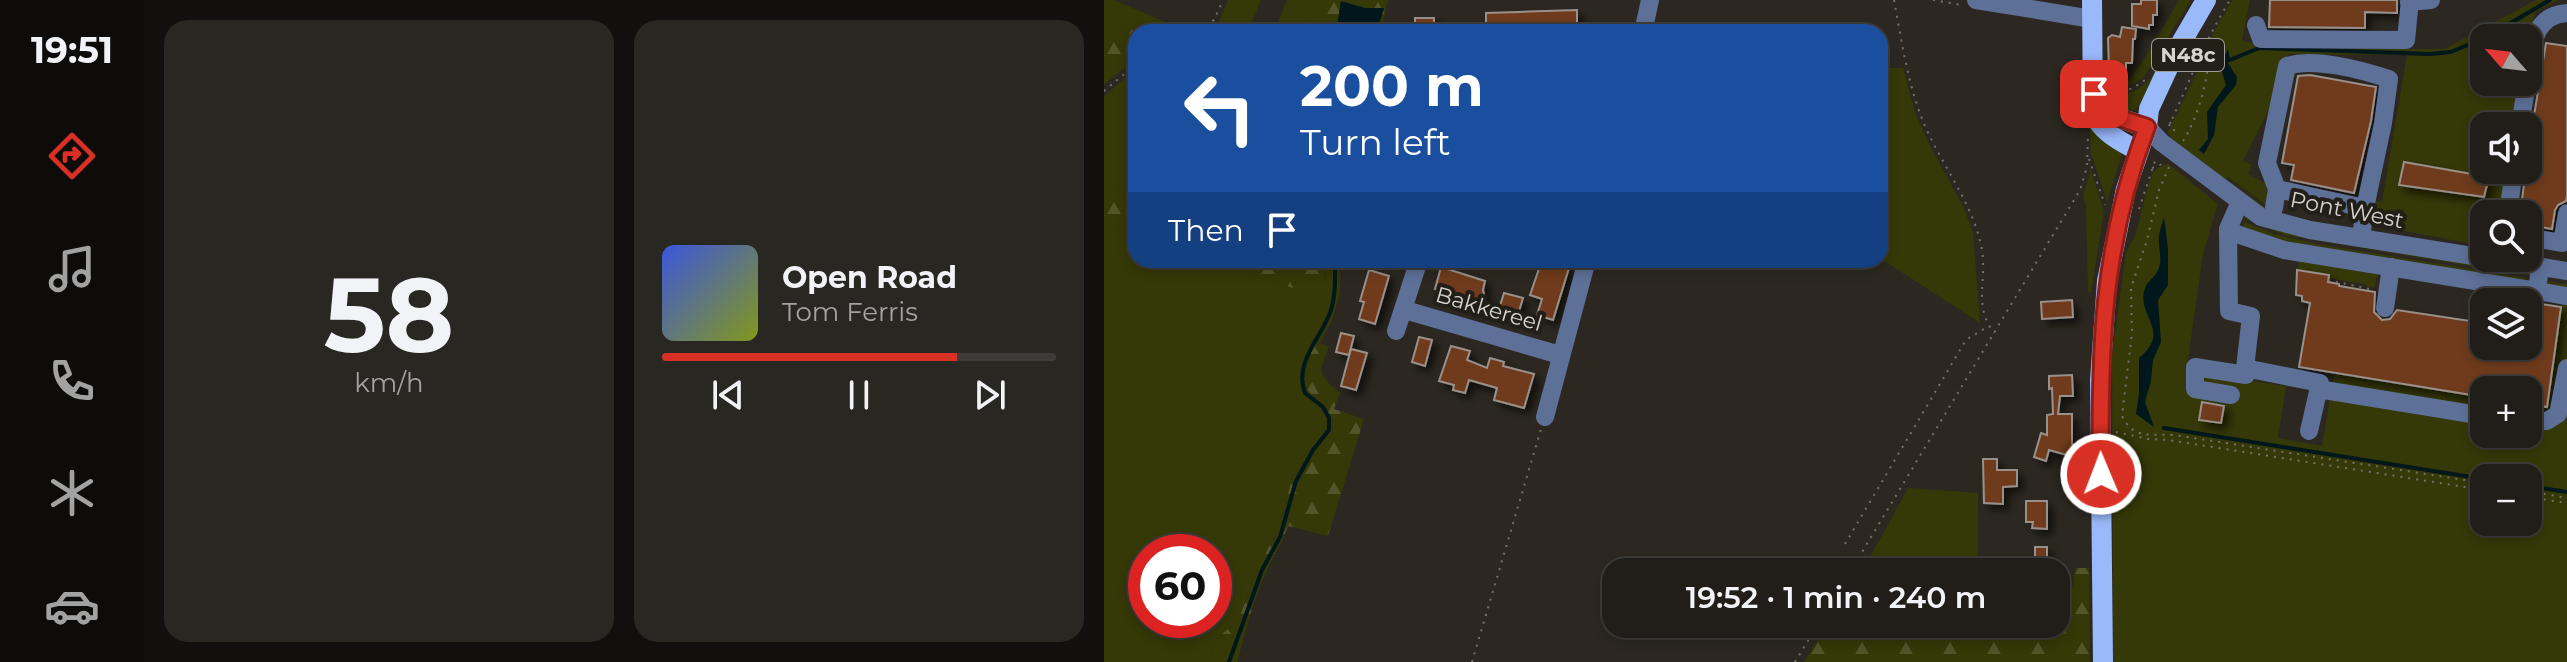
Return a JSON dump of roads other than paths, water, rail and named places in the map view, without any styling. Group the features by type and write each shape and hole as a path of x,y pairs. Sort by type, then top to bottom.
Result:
{"main road":[{"name":"N48c","path":"2161,141 2149,109 2174,55 2206,0"},
{"name":"N48c","path":"2161,141 2159,111 2220,0"},
{"path":"2092,9 2100,96 2113,116 2161,141"},
{"path":"2100,96 2093,111 2100,125 2110,135 2138,151"},
{"path":"2103,662 2101,348 2112,248 2138,151 2161,141"}],"street":[{"path":"1645,24 1650,0"},
{"path":"1976,0 2092,9"},
{"path":"2256,25 2261,39 2406,40 2410,1 2431,0"},
{"path":"2542,25 2557,13 2567,13"},
{"path":"2361,238 2389,79 2362,70 2298,62 2287,66 2267,163 2276,199 2365,208"},
{"name":"Pont West","path":"2161,141 2261,217 2310,230 2470,254"},
{"path":"2231,395 2195,389 2195,367 2246,375 2251,316 2229,311 2228,231 2240,202"},
{"path":"2542,239 2562,243 2567,213"},
{"path":"2228,231 2284,250 2519,288"},
{"path":"2382,300 2391,267"},
{"name":"Pont West","path":"2542,267 2567,271"},
{"name":"Bakkereel","path":"1396,331 1417,268"},
{"name":"Bakkereel","path":"1545,417 1585,268"},
{"path":"2542,292 2567,296"},
{"name":"Bakkereel","path":"1405,310 1560,355"},
{"path":"2542,421 2558,414 2567,368"},
{"path":"2247,369 2320,383 2309,431"},
{"path":"2318,389 2470,414"}],"water":[{"path":"1341,1 1365,8 1384,8 1379,24 1337,24"},
{"path":"2228,49 2228,63 2237,77 2236,85 2218,107 2214,135 2204,154 2199,150 2208,139 2207,112 2226,85 2220,65"},
{"path":"2164,217 2168,285 2158,300 2161,342 2153,360 2145,402 2154,427 2136,414 2139,358 2153,339 2143,298 2146,285 2160,265 2159,236"}],"waterway":[{"path":"2509,24 2550,0"},
{"path":"2230,60 2259,48 2430,54 2451,52 2470,44"},
{"path":"1229,662 1262,570 1280,537 1296,481 1313,450 1329,430 1329,418 1323,407 1305,393 1302,382 1310,350 1331,310 1335,268"},
{"path":"2164,428 2470,477"},
{"path":"2542,488 2567,492"}]}
